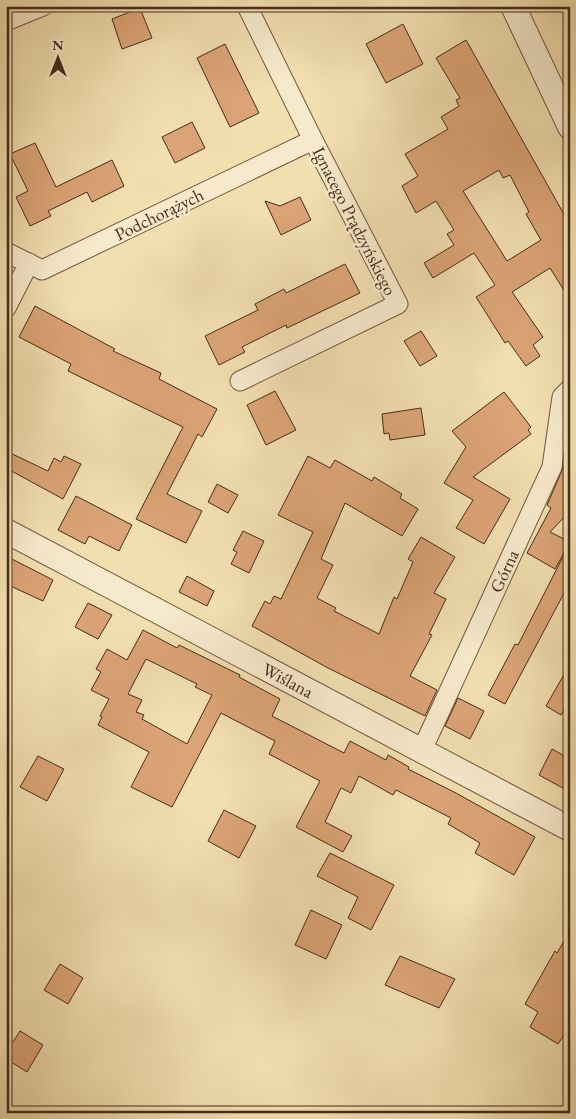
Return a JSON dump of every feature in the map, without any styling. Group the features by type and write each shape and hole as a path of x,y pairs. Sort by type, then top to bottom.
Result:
{"street":[{"path":"6,21 43,6"},
{"name":"Ignacego Prądzyńskiego","path":"240,381 398,304 313,140 247,6"},
{"path":"516,7 570,127"},
{"name":"Podchorążych","path":"6,252 42,270 313,140"},
{"path":"6,308 29,263"},
{"name":"Górna","path":"422,750 552,467 562,397 570,389"},
{"name":"Wiślana","path":"6,531 570,829"}],"building":[{"path":"140,8 152,38 122,49 112,19"},
{"path":"403,24 423,64 386,83 366,44"},
{"path":"466,40 570,225 570,300 550,268 512,292 543,337 533,345 540,356 526,366 508,341 505,343 476,297 495,285 474,253 433,278 424,263 454,245 447,234 454,230 436,201 416,213 402,186 418,176 405,154 448,129 441,117 459,106 456,100 460,98 436,58","holes":["499,170 503,178 510,175 529,212 526,214 541,240 507,261 463,191"]},
{"path":"225,44 259,113 230,127 197,58"},
{"path":"192,122 205,148 175,163 162,137"},
{"path":"35,143 56,187 112,160 124,186 92,202 87,192 48,211 51,216 30,226 16,197 28,191 10,154"},
{"path":"300,197 311,220 281,235 265,201 280,206"},
{"path":"345,264 360,293 287,328 286,325 242,347 245,352 219,365 205,336 258,310 255,304 284,289 286,293"},
{"path":"35,306 115,349 113,351 161,373 159,379 217,409 202,437 198,434 167,494 202,511 186,543 136,519 183,427 68,371 71,364 19,337"},
{"path":"421,331 437,356 420,366 404,341"},
{"path":"275,391 296,430 266,445 247,405"},
{"path":"504,392 531,427 528,430 531,434 473,477 510,499 484,544 456,528 473,500 444,483 466,447 452,431"},
{"path":"421,408 425,435 390,440 389,433 384,434 382,414"},
{"path":"6,451 48,471 54,458 61,462 64,456 81,464 63,499 6,468"},
{"path":"570,452 570,511 550,532 570,542 555,569 527,553 551,508 547,505"},
{"path":"308,456 330,468 335,460 372,481 374,477 402,494 400,498 418,509 402,536 345,503 321,559 333,565 317,598 336,608 334,611 379,634 394,597 397,599 413,562 408,559 421,537 455,557 434,593 446,599 429,634 432,635 410,676 437,690 425,716 328,668 252,626 265,601 270,604 274,596 281,599 313,532 278,515"},
{"path":"217,484 238,495 228,513 208,502"},
{"path":"76,496 132,525 119,551 89,536 85,544 58,530"},
{"path":"243,531 264,541 249,573 231,564 237,552 233,550"},
{"path":"570,543 570,582 505,704 488,695 515,644 518,645"},
{"path":"6,556 53,580 43,601 6,584"},
{"path":"187,576 214,591 207,606 179,592"},
{"path":"88,603 112,615 98,639 75,627"},
{"path":"143,630 177,648 179,645 240,675 239,677 280,699 272,716 344,753 350,741 386,760 388,755 409,767 408,769 535,837 514,875 475,853 480,843 448,824 451,818 396,790 393,795 359,776 351,793 341,788 325,822 352,836 343,852 296,827 320,781 269,754 275,741 221,713 172,807 131,787 149,752 98,725 102,717 100,716 109,699 91,690 101,672 96,669 107,649 127,660","holes":["146,659 197,684 195,687 212,695 187,744 142,719 144,715 136,712 142,700 128,694"]},
{"path":"570,664 570,700 561,715 546,706"},
{"path":"458,698 484,711 470,739 445,726"},
{"path":"552,749 570,759 570,792 539,775"},
{"path":"38,756 64,769 47,801 20,787"},
{"path":"224,810 256,826 239,858 208,841"},
{"path":"330,853 394,885 371,930 348,918 358,897 317,876"},
{"path":"311,910 342,925 326,959 295,945"},
{"path":"570,931 570,1026 558,1044 530,1027 538,1012 525,1004 555,951 557,953"},
{"path":"400,956 455,979 439,1008 385,985"},
{"path":"60,964 83,978 68,1004 44,990"},
{"path":"20,1031 43,1045 27,1072 6,1059 6,1053"}]}
